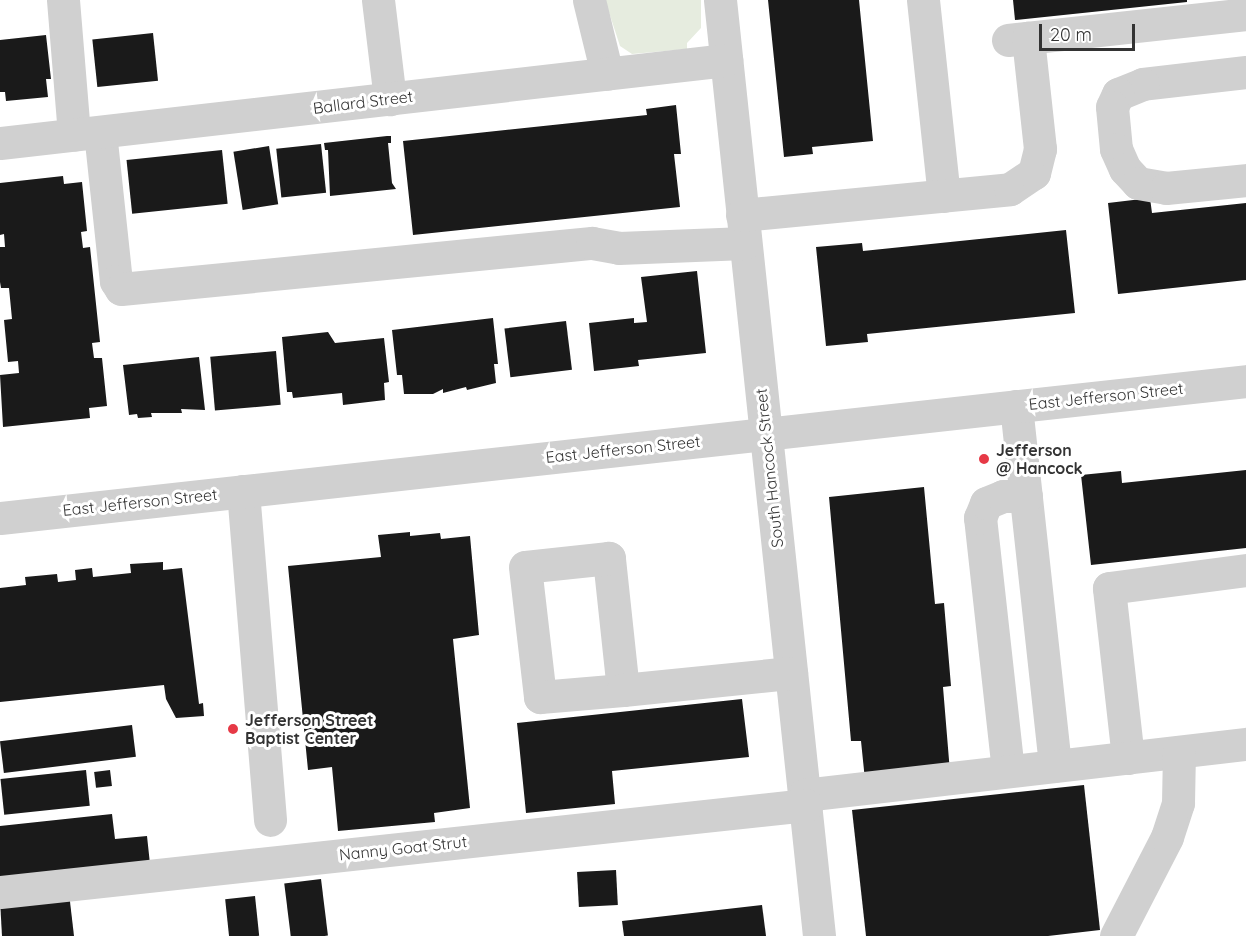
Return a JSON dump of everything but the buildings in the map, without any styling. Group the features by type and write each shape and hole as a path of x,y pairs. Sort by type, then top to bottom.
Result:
{"street":[{"path":"63,0 116,281 121,289 592,243 619,248 944,196 1010,189 1034,173 1040,149 1018,39 1246,14"},
{"path":"378,0 390,99"},
{"path":"589,0 607,74"},
{"name":"South Hancock Street","path":"720,0 819,936"},
{"path":"923,0 944,196"},
{"name":"Ballard Street","path":"0,142 87,134 726,60"},
{"path":"1246,72 1143,84 1118,94 1112,107 1116,149 1125,169 1138,183 1166,188 1246,180"},
{"name":"East Jefferson Street","path":"0,518 1246,381"},
{"path":"1016,406 1055,766"},
{"path":"243,491 270,820"},
{"path":"1008,771 980,518 986,503 1003,496 1026,496"},
{"path":"623,690 609,558 525,567 540,697 623,690 791,673"},
{"path":"1128,758 1109,588 1246,570"},
{"name":"Nanny Goat Strut","path":"0,892 805,800 1008,771 1246,744"},
{"path":"1116,936 1167,837 1178,803 1179,752"}],"shaded area":[{"path":"605,0 701,0 701,28 687,43 687,49 632,54 620,46"}],"place":[{"name":"Jefferson @ Hancock","path":"984,459"},
{"name":"Jefferson Street Baptist Center","path":"233,729"}]}
